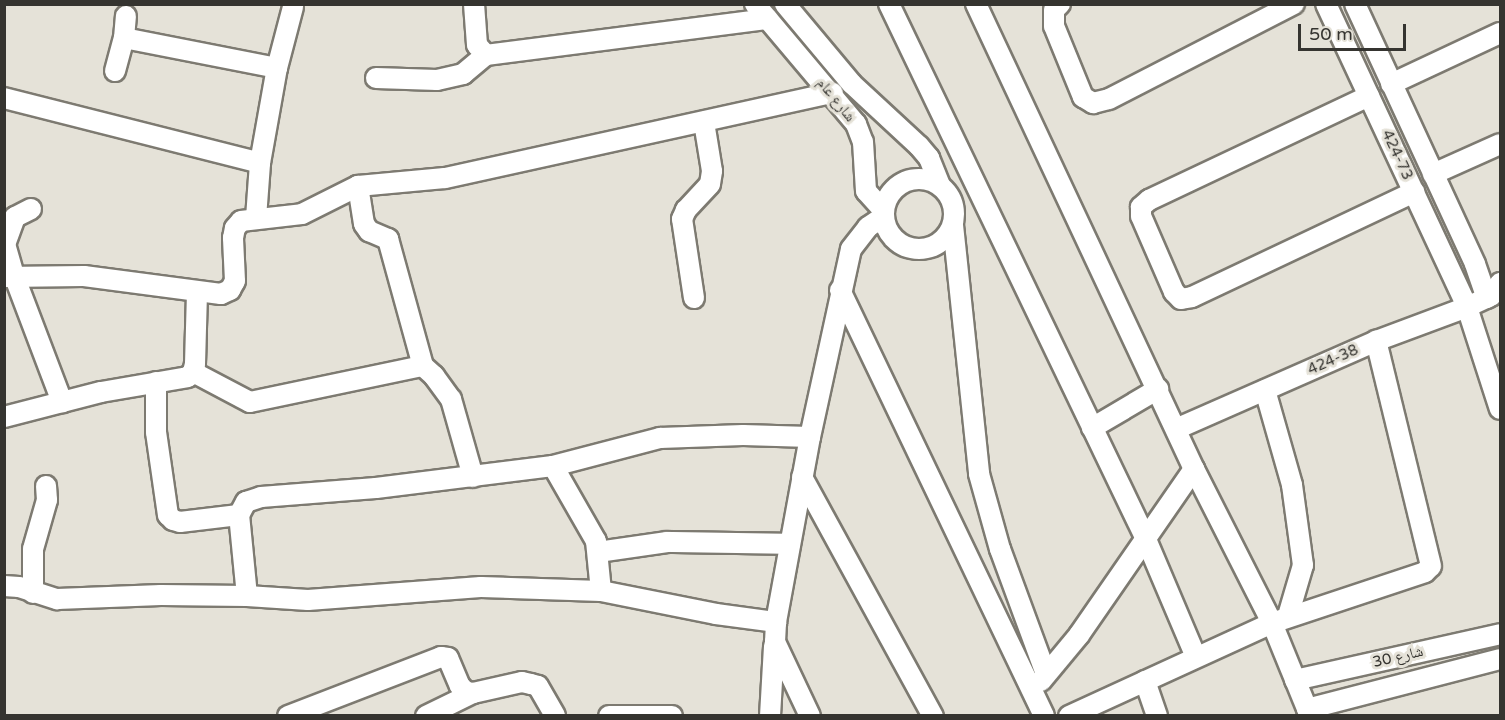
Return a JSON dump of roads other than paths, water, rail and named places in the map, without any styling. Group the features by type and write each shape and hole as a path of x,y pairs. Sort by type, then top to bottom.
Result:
{"street":[{"path":"474,4 477,45 486,55"},
{"name":"شارع عام","path":"785,4 852,84 929,158 945,191"},
{"path":"889,4 1144,537 1196,657"},
{"path":"976,4 1194,469 1280,620 1295,681 1308,712"},
{"path":"1060,4 1054,10 1054,26 1083,97 1093,103 1109,99 1294,4"},
{"name":"424-73","path":"1326,4 1467,307 1500,409"},
{"name":"424-73","path":"1354,4 1475,264 1495,294"},
{"path":"256,218 260,163 278,68 293,7"},
{"path":"376,78 437,80 463,74 486,55 761,12"},
{"name":"شارع عام","path":"761,12 833,93 856,124 863,142 866,191 884,213"},
{"path":"115,71 124,38 126,16"},
{"path":"1391,84 1500,33"},
{"path":"124,38 278,68"},
{"path":"10,277 84,276 197,293 221,294 230,290 235,281 235,228 241,221 302,213 358,186 445,178 833,93"},
{"path":"1369,96 1149,200 1141,207 1141,216 1174,292 1181,299 1192,297 1414,192"},
{"path":"4,98 260,163"},
{"path":"694,298 682,219 686,210 710,184 712,171 704,122"},
{"path":"1433,174 1500,144"},
{"path":"945,191 971,175"},
{"path":"953,225 940,241 922,249 908,247 896,241 887,230 884,213 888,196 905,182 926,179 945,191 954,210 953,225 979,474 1000,549 1046,674"},
{"path":"358,186 364,224 369,231 388,239 423,366 434,376 451,399 473,477"},
{"path":"31,209 15,217 5,244 10,277 62,402"},
{"path":"770,716 776,622 802,477 840,290 851,249 864,231 884,213"},
{"path":"840,290 1034,690 1044,716"},
{"path":"4,417 62,402 188,377 193,372 197,293"},
{"name":"424-38","path":"1176,429 1376,341 1467,307 1495,294"},
{"path":"1070,716 1280,620 1425,572 1431,566 1376,341"},
{"path":"193,372 250,402 423,366"},
{"path":"156,382 156,432 168,514 173,520 180,522 239,515"},
{"path":"1092,428 1158,390"},
{"path":"1265,390 1292,485 1303,564 1280,620"},
{"path":"247,596 239,515 246,502 261,497 473,477 553,466 660,438 743,435 810,437"},
{"path":"553,466 596,541 602,591"},
{"path":"1034,690 1079,634 1144,537 1194,469"},
{"path":"802,477 933,716"},
{"path":"33,593 33,549 47,500 46,486"},
{"path":"598,552 667,542 790,544"},
{"path":"4,586 19,587 57,599 161,595 247,596 308,600 480,587 602,591 716,614 776,622"},
{"name":"شارع 30","path":"1295,681 1500,634"},
{"path":"775,642 810,716"},
{"path":"288,716 441,657 448,658 459,686 465,692 473,693"},
{"name":"شارع 30","path":"1308,712 1500,659"},
{"path":"1145,681 1157,716"},
{"path":"426,716 473,693 522,682 538,686 555,716"},
{"path":"609,716 672,716"}]}
